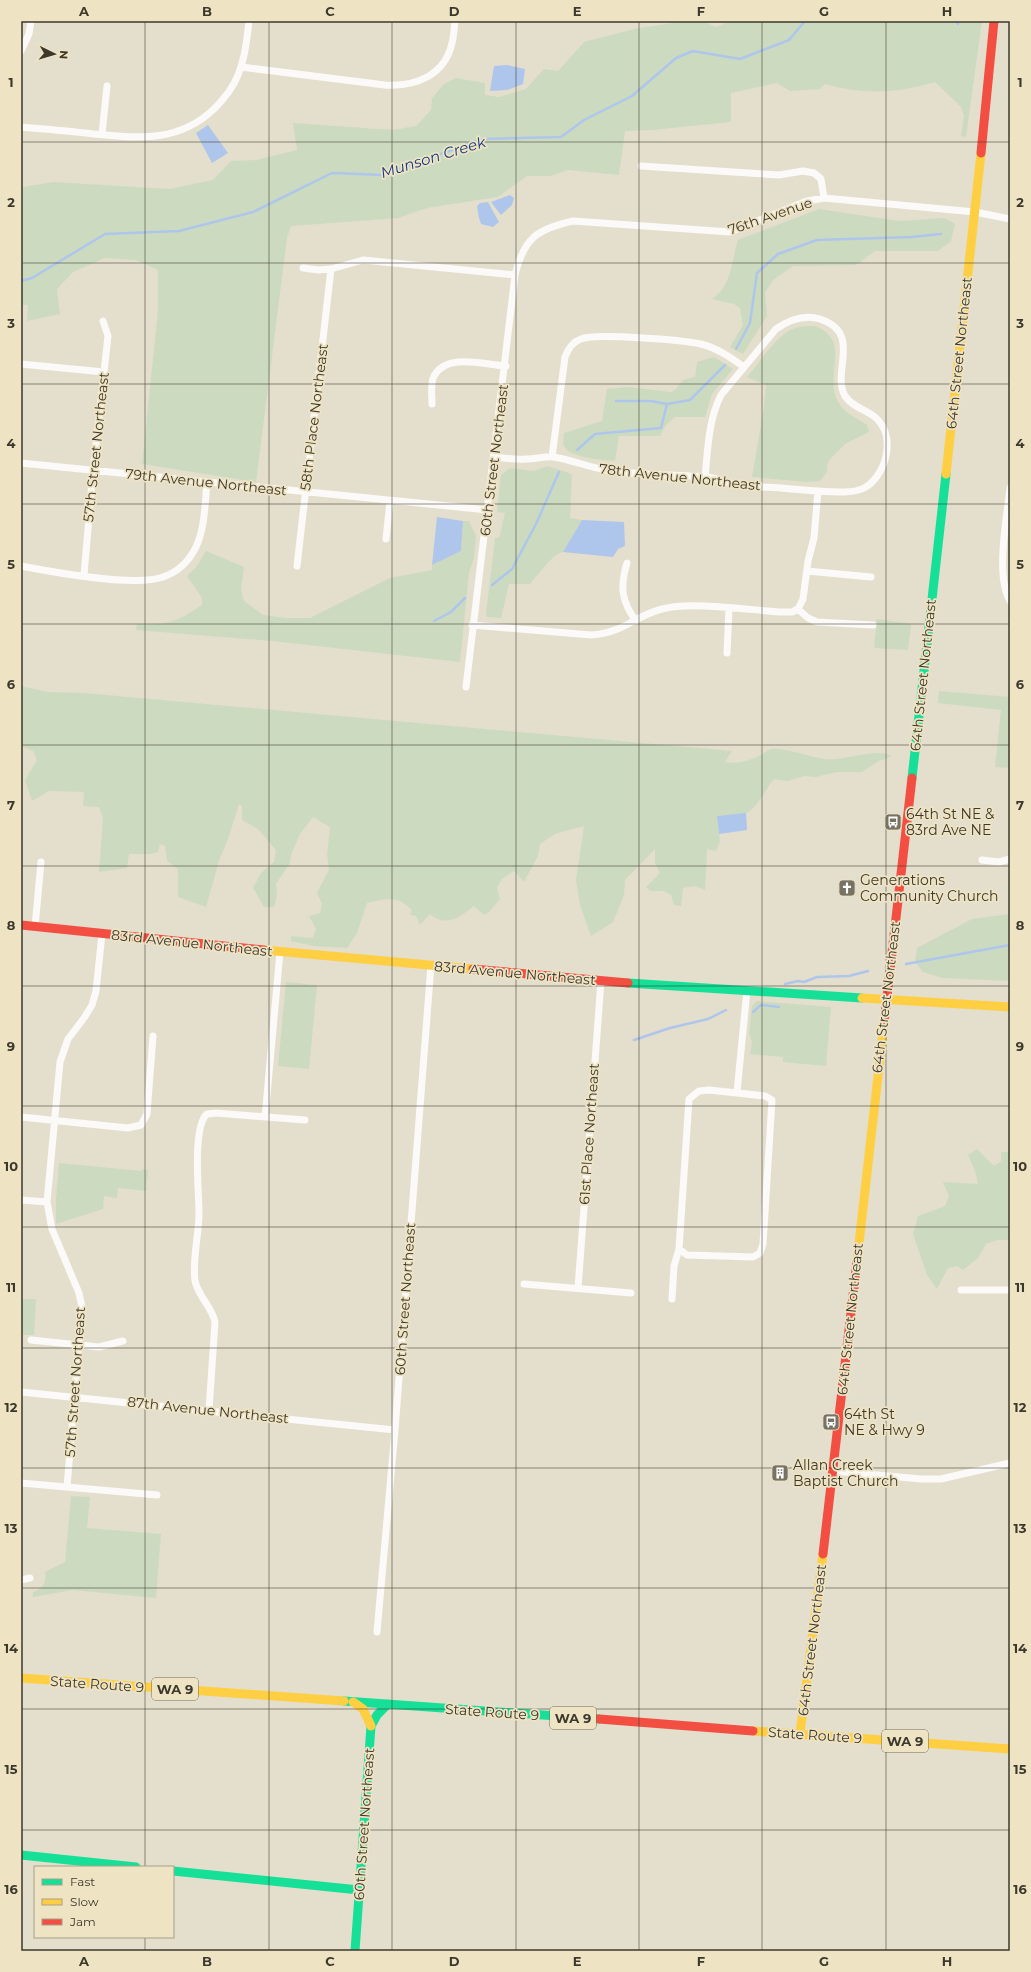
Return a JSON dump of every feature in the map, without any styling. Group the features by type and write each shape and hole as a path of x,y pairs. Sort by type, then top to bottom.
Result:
{"main road":[{"name":"64th Street Northeast","path":"800,1734 833,1471 975,212 994,21"},
{"name":"83rd Avenue Northeast","path":"21,925 280,952 601,981 1010,1007"},
{"name":"State Route 9","path":"21,1678 1010,1749"},
{"path":"353,1702 363,1709 371,1726"},
{"path":"371,1726 377,1715 388,1704"},
{"name":"60th Street Northeast","path":"355,1951 371,1726"},
{"path":"21,1855 126,1866"},
{"path":"174,1871 359,1890"}],"street":[{"path":"21,51 29,34 31,21"},
{"path":"21,127 135,138 162,136 174,133 202,121 225,97 234,85 241,67 249,21"},
{"path":"241,67 386,85 409,85 421,81 441,67 452,43 455,21"},
{"path":"102,134 107,86"},
{"path":"641,166 779,176 803,171 814,173 821,179 824,198"},
{"name":"76th Avenue","path":"534,237 555,225 573,221 730,232 802,203 824,198 975,212 1010,219"},
{"name":"60th Street Northeast","path":"466,687 472,625 488,510 516,275 519,260 525,246 534,237"},
{"path":"303,268 318,270 362,260 516,275"},
{"name":"58th Place Northeast","path":"297,566 331,268"},
{"name":"78th Avenue Northeast","path":"494,457 525,459 552,457 606,470 716,478 734,484 818,491 857,491 867,486 883,466 887,444 884,430 877,418 851,402 845,396 842,379 845,351 842,339 835,327 826,321 816,318 804,317 786,322 776,329 744,367"},
{"name":"57th Street Northeast","path":"84,575 93,471 108,336 103,321"},
{"path":"552,457 562,368 569,348 573,343 580,339 597,336 690,342 716,349 744,367 721,396 715,408 711,420 705,477"},
{"path":"432,404 434,377 442,366 457,362 506,366"},
{"path":"21,364 104,372"},
{"name":"79th Avenue Northeast","path":"21,463 488,510"},
{"path":"21,566 48,572 147,580 162,578 177,571 189,558 199,538 207,482"},
{"path":"1010,488 1002,574 1005,589 1010,601"},
{"path":"798,610 803,599 806,571 814,538 818,491"},
{"path":"386,539 390,501"},
{"path":"628,563 622,581 627,608 636,621"},
{"path":"806,571 871,577"},
{"path":"472,625 591,635 609,633 657,611 672,607 686,606 786,612 798,610 808,618 818,622 873,625"},
{"path":"727,653 729,608"},
{"path":"982,860 999,862 1010,859"},
{"path":"35,927 40,862"},
{"name":"57th Street Northeast","path":"67,1487 79,1345 81,1301 52,1229 47,1202 54,1120 62,1053 68,1039 92,1005 96,990 102,934"},
{"path":"265,1117 280,952"},
{"name":"60th Street Northeast","path":"377,1632 395,1430 431,965"},
{"name":"61st Place Northeast","path":"578,1288 601,981"},
{"path":"737,1092 747,990"},
{"path":"21,1117 128,1128 141,1125 147,1114 154,1036"},
{"path":"672,1299 674,1266 679,1249 689,1099 699,1091 709,1090 765,1096 772,1100 763,1244 760,1253 753,1257 687,1255 679,1249"},
{"path":"208,1410 215,1322 214,1316 198,1288 195,1275 199,1214 197,1173 201,1126 204,1117 216,1113 305,1120"},
{"path":"21,1200 47,1202"},
{"path":"524,1284 631,1293"},
{"path":"961,1290 1010,1290"},
{"path":"31,1340 99,1347 123,1341"},
{"name":"87th Avenue Northeast","path":"21,1392 395,1430"},
{"path":"833,1471 921,1479 941,1479 1010,1463"},
{"path":"21,1483 157,1495"},
{"path":"21,1580 30,1578"}],"green space":[{"path":"689,21 703,21 716,27 731,21 982,21 966,137 961,136 964,116 961,107 935,82 921,86 880,91 853,90 825,84 820,89 790,91 777,83 731,93 731,122 652,130 625,131 619,175 568,170 550,176 527,176 498,197 427,208 398,218 291,226 287,238 256,482 142,464 158,311 158,270 136,260 105,258 73,272 57,289 60,314 27,321 28,305 21,305 21,189 23,187 53,182 169,189 213,180 231,161 256,160 297,150 293,123 393,130 416,126 431,110 432,98 444,84 456,78 485,83 485,95 499,97 526,89 544,69 558,71 584,42 638,28"},
{"path":"819,209 899,221 944,218 955,224 951,241 938,251 875,251 856,265 793,266 773,280 765,293 767,316 743,354 730,347 743,325 740,308 734,304 712,299 719,294 724,287 730,273 738,240"},
{"path":"815,326 826,333 833,340 835,359 833,380 834,391 838,402 847,412 867,425 869,432 845,444 830,459 827,466 827,472 820,481 807,482 752,477 764,407 766,385 747,377 772,345 784,334 796,328"},
{"path":"714,357 733,369 712,394 705,417 675,417 666,425 660,436 619,436 615,461 579,456 567,450 564,446 564,433 602,421 607,389 629,387 671,392 676,389 683,380 695,377 697,362"},
{"path":"547,466 572,474 570,518 582,520 563,552 554,557 530,584 509,584 501,618 487,617 486,614 495,538 499,538 505,513 497,512 501,475 510,468 534,471"},
{"path":"463,521 469,521 476,536 474,558 469,573 460,662 272,641 136,630 137,624 171,622 185,616 202,605 202,598 187,576 197,566 206,551 244,567 241,590 244,601 263,615 286,618 310,618 390,578 432,570 432,565 461,551"},
{"path":"877,619 911,624 908,650 874,648"},
{"path":"21,686 47,692 84,693 732,751 725,762 730,763 748,760 771,749 826,759 878,753 892,756 877,762 862,772 837,772 816,777 804,776 788,781 774,779 758,803 750,811 739,815 717,816 720,842 716,851 707,849 705,890 695,886 683,888 681,906 674,905 671,895 664,891 650,891 646,887 660,873 655,863 655,849 625,880 624,895 613,922 591,936 580,905 576,880 584,826 555,834 540,844 538,856 524,882 514,871 502,879 497,888 500,899 489,912 484,915 474,906 464,914 448,921 436,918 430,914 420,925 416,916 410,915 412,910 406,905 391,899 380,900 367,903 357,933 347,948 313,946 291,941 291,936 313,938 316,929 309,916 320,913 322,904 317,893 329,870 327,855 330,827 313,817 300,834 291,855 290,863 276,884 277,895 274,907 264,907 253,888 261,873 274,862 276,850 258,829 242,820 242,806 239,804 219,861 206,907 178,897 178,869 167,861 165,846 160,844 158,852 151,854 129,854 127,868 99,872 103,818 99,807 83,806 84,792 49,791 32,801 25,780 37,760 33,751 21,746"},
{"path":"939,691 1010,697 1010,768 995,767 1001,710 938,703"},
{"path":"1010,914 1010,981 942,978 923,972 915,962 917,948 972,919"},
{"path":"286,982 317,985 309,1069 278,1066"},
{"path":"757,1001 831,1007 826,1066 783,1062 783,1057 750,1054 752,1042 749,1033 752,1006"},
{"path":"977,1149 994,1166 1001,1161 1001,1152 1010,1152 1010,1240 997,1240 986,1244 978,1258 963,1270 957,1266 948,1268 937,1289 927,1275 913,1234 918,1216 945,1206 949,1196 943,1182 978,1184 975,1171 968,1155"},
{"path":"59,1163 142,1171 142,1169 148,1170 146,1191 118,1188 117,1198 104,1196 103,1209 56,1224 56,1199"},
{"path":"21,1299 36,1299 34,1335 21,1335"},
{"path":"71,1496 90,1497 87,1528 161,1534 156,1598 72,1590 33,1597 33,1592 44,1585 45,1572 65,1562"}],"water":[{"path":"507,65 525,69 523,84 507,90 490,91 494,66"},
{"path":"208,125 228,153 212,163 196,133"},
{"path":"510,195 514,198 512,205 501,215 491,202"},
{"path":"488,202 499,222 493,227 481,224 479,218 477,206 480,203"},
{"path":"437,517 463,521 461,551 432,565"},
{"path":"582,520 624,522 625,546 618,549 613,557 563,552"},
{"path":"746,813 747,830 719,834 717,816"}],"waterway":[{"name":"Munson Creek","path":"21,281 32,278 105,234 179,231 253,212 332,173 383,175 482,139 561,137 584,120 632,96 676,58 693,51 740,59 789,40 805,21"},
{"path":"736,349 750,323 757,273 778,254 817,240 911,237 941,234"},
{"path":"577,450 595,434 661,428 667,404 690,400 725,365"},
{"path":"616,401 651,401 667,404"},
{"path":"492,585 512,569 536,524 559,472"},
{"path":"434,621 451,612 465,598"},
{"path":"906,964 1010,945"},
{"path":"785,984 798,981 804,982 817,977 849,976 868,971"},
{"path":"753,1012 761,1005 779,1007"},
{"path":"634,1040 670,1028 708,1019 726,1010"}],"traffic: fast":[{"path":"912,778 946,474"},
{"path":"628,983 862,998"},
{"path":"344,1701 599,1719"},
{"path":"355,1951 371,1726 377,1715 388,1704"},
{"path":"21,1855 126,1866"},
{"path":"174,1871 359,1890"}],"traffic: slow":[{"path":"946,474 981,153"},
{"path":"264,950 473,969"},
{"path":"862,998 1010,1007"},
{"path":"857,1261 884,1023"},
{"path":"800,1733 823,1554"},
{"path":"21,1678 344,1701"},
{"path":"353,1702 363,1709 371,1726"},
{"path":"753,1731 1010,1749"}],"traffic: jam":[{"path":"981,153 994,21"},
{"path":"884,1023 912,778"},
{"path":"21,925 264,950"},
{"path":"473,969 628,983"},
{"path":"823,1554 857,1261"},
{"path":"599,1719 753,1731"}],"place":[{"name":"64th St NE & 83rd Ave NE","path":"893,822"},
{"name":"Generations Community Church","path":"847,888"},
{"name":"64th St NE & Hwy 9","path":"831,1422"},
{"name":"Allan Creek Baptist Church","path":"780,1473"}]}
